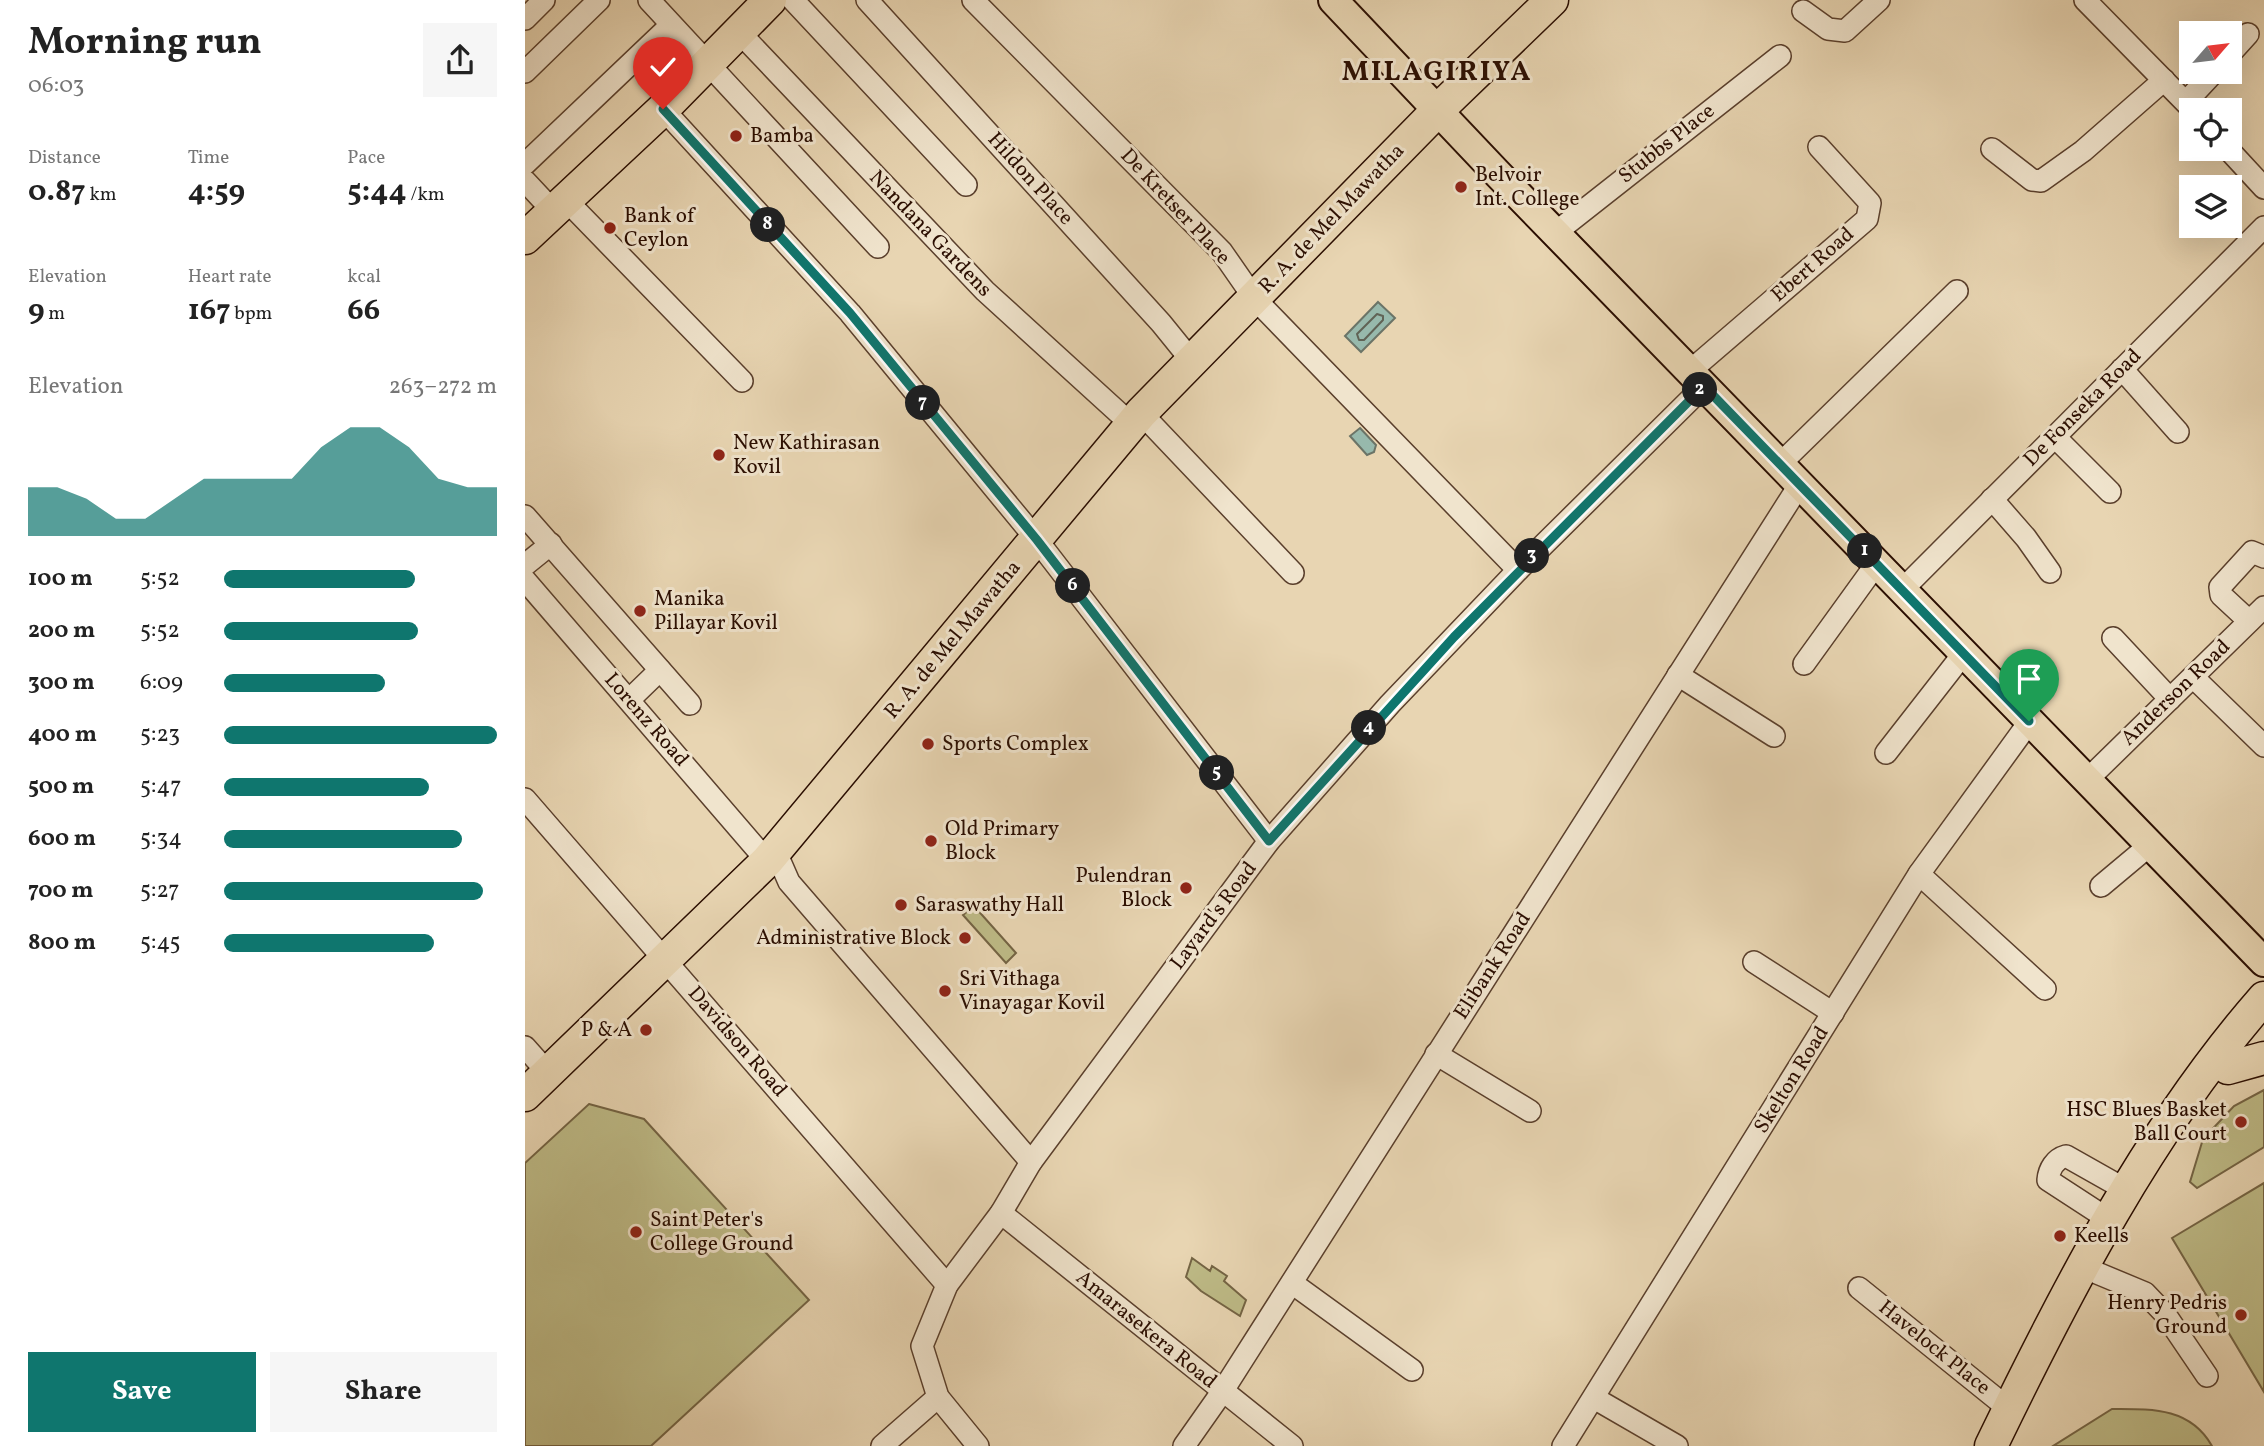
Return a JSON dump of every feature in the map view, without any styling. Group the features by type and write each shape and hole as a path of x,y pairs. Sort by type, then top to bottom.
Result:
{"highway":[{"path":"525,238 663,109 770,0"},
{"name":"R. A. de Mel Mawatha","path":"525,1095 772,866 1136,419 1439,109 1552,0"},
{"path":"1991,1446 2128,1191 2189,1092 2264,998"},
{"path":"2012,1446 2063,1337 2098,1273 2175,1146 2228,1068 2264,1027"},
{"path":"2228,1068 2264,1058"}],"main road":[{"path":"1333,0 1555,233 2264,962"}],"street":[{"path":"525,19 544,0"},
{"path":"525,72 599,0"},
{"path":"649,0 879,247"},
{"path":"793,0 966,185"},
{"name":"Hildon Place","path":"867,0 1152,313 1191,360"},
{"name":"De Kretser Place","path":"973,0 1221,252 1254,298 1518,570"},
{"path":"1803,11 1828,29 1845,31 1879,0"},
{"path":"2085,0 2182,98"},
{"path":"525,164 671,25"},
{"name":"Nandana Gardens","path":"739,32 975,282 1136,419 1293,573"},
{"path":"2242,41 2248,34"},
{"name":"Stubbs Place","path":"1555,233 1780,55"},
{"path":"1992,149 2032,180 2041,181 2083,151 2164,80"},
{"path":"663,109 850,313 1037,540 1269,841"},
{"name":"Ebert Road","path":"1697,379 1867,219 1870,204 1819,147"},
{"path":"2239,161 2264,188"},
{"path":"525,181 560,206 742,381"},
{"name":"De Fonseka Road","path":"1902,590 2264,227"},
{"name":"Elibank Road","path":"1184,1446 1292,1283 1678,675 1790,474 1957,291"},
{"path":"2122,369 2178,432"},
{"name":"Layard's Road","path":"978,1446 938,1397 922,1346 947,1285 1001,1213 1031,1162 1269,841 1390,704 1697,379"},
{"path":"2055,437 2110,492"},
{"path":"1992,499 2050,572"},
{"path":"525,516 690,704"},
{"path":"525,565 551,544"},
{"path":"2257,614 2221,595 2220,587 2252,552 2264,557"},
{"path":"1804,664 1877,563"},
{"name":"Lorenz Road","path":"525,580 1031,1162"},
{"name":"Anderson Road","path":"2087,780 2257,614"},
{"path":"2113,639 2170,699"},
{"path":"1886,752 1964,653"},
{"path":"629,700 660,670"},
{"path":"1678,675 1774,736"},
{"path":"2193,677 2264,746"},
{"name":"Skelton Road","path":"1563,1446 1919,874 2029,721"},
{"name":"Davidson Road","path":"525,799 947,1285"},
{"path":"2101,886 2150,845"},
{"path":"1919,874 2045,989"},
{"path":"1753,962 1833,1013"},
{"path":"525,1047 549,1074"},
{"path":"1436,1054 1529,1111"},
{"path":"2111,1221 2048,1180 2048,1172 2060,1158 2066,1156 2128,1191"},
{"name":"Amarasekera Road","path":"1001,1213 1292,1446"},
{"path":"2098,1273 2145,1293 2165,1314 2207,1376"},
{"path":"1292,1283 1412,1370"},
{"name":"Havelock Place","path":"1859,1288 2009,1409"},
{"path":"882,1446 938,1397"},
{"path":"1594,1398 1677,1446"}],"shaded area":[{"path":"974,906 1016,953 1006,963 963,915"},
{"name":"HSC Blues Basket Ball Court","path":"2264,1090 2264,1147 2197,1188 2190,1182 2203,1139 2234,1106"},
{"name":"Saint Peter's College Ground","path":"589,1104 644,1119 809,1300 651,1446 525,1446 525,1163"},
{"name":"Henry Pedris Ground","path":"2264,1183 2264,1392 2172,1238"},
{"path":"1192,1258 1210,1271 1212,1266 1227,1276 1224,1281 1246,1300 1240,1316 1201,1291 1186,1277"},
{"path":"2112,1409 2155,1410 2181,1417 2203,1433 2212,1446 2053,1446"}],"water":[{"path":"1378,302 1395,318 1361,352 1345,336"},
{"path":"1360,428 1376,445 1374,452 1367,455 1350,436"}],"place":[{"name":"Bamba","path":"736,136"},
{"name":"Belvoir Int. College","path":"1461,187"},
{"name":"Bank of Ceylon","path":"610,228"},
{"name":"New Kathirasan Kovil","path":"719,455"},
{"name":"Manika Pillayar Kovil","path":"640,611"},
{"name":"Sports Complex","path":"928,744"},
{"name":"Old Primary Block","path":"931,841"},
{"name":"Pulendran Block","path":"1186,888"},
{"name":"Saraswathy Hall","path":"901,905"},
{"name":"Administrative Block","path":"965,938"},
{"name":"Sri Vithaga Vinayagar Kovil","path":"945,991"},
{"name":"P & A","path":"646,1030"},
{"name":"HSC Blues Basket Ball Court","path":"2241,1122"},
{"name":"Saint Peter's College Ground","path":"636,1232"},
{"name":"Keells","path":"2060,1236"},
{"name":"Henry Pedris Ground","path":"2241,1315"}],"district":[{"name":"MILAGIRIYA","path":"1437,72"}],"route":[{"path":"663,109 850,313 1037,540 1269,841 1390,704 1518,570 1704,386 2029,721"}]}
